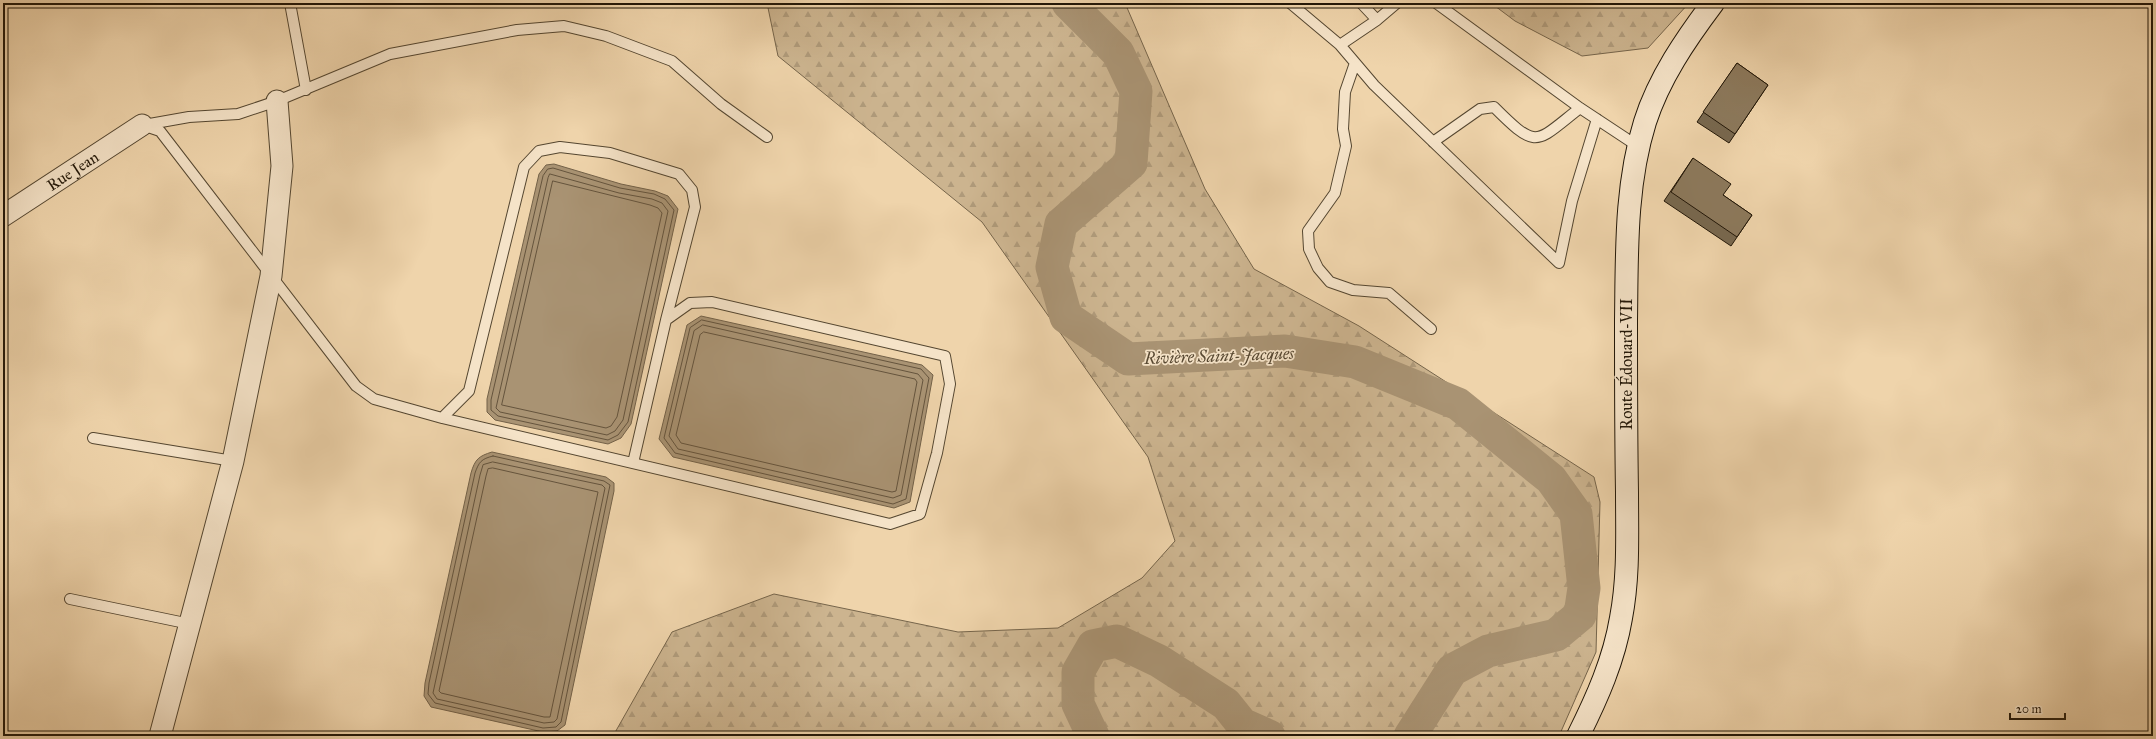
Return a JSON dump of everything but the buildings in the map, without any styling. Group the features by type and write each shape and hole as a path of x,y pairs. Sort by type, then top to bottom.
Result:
{"main road":[{"name":"Route Édouard-VII","path":"1578,736 1609,666 1618,632 1624,599 1627,521 1627,243 1629,209 1639,147 1650,110 1668,72 1688,38 1713,3"}],"street":[{"path":"160,736 233,461 271,276 282,166 277,102"},
{"name":"Rue Jean","path":"3,216 142,125"}],"lane":[{"path":"290,3 306,90"},
{"path":"1290,3 1340,45 1374,85 1559,263 1572,202 1597,119"},
{"path":"1361,3 1377,20"},
{"path":"1340,45 1377,20 1397,3"},
{"path":"1436,3 1580,108 1639,147"},
{"path":"142,125 189,117 238,114 277,102 390,54 517,30 564,26 606,36 672,61 721,104 767,137"},
{"path":"1355,63 1345,92 1343,129 1346,146 1335,193 1308,231 1309,249 1318,268 1330,282 1354,290 1389,293 1431,329"},
{"path":"1433,142 1480,109 1494,107 1516,128 1530,138 1541,138 1580,108"},
{"path":"142,125 160,131 356,386 374,399 442,418 890,524 920,514 937,453 950,384 945,356 712,302 690,303 666,320"},
{"path":"442,418 469,391 524,167 539,151 560,147 610,153 679,174 692,190 695,207 666,320 633,463"},
{"path":"92,438 233,461"},
{"path":"70,599 190,624"}],"green space":[{"path":"767,3 1125,3 1205,189 1254,269 1359,326 1594,477 1600,502 1596,652 1559,736 613,736 672,632 774,594 958,632 1058,628 1142,578 1175,541 1148,457 982,222 778,56"},
{"path":"1491,3 1689,3 1648,48 1582,56 1515,21"}],"water":[{"path":"554,164 621,184 655,191 668,196 678,209 631,424 621,438 608,444 495,420 487,412 487,399 539,174 546,165"},
{"path":"701,316 922,365 933,375 910,502 894,508 673,457 659,439 687,325"},
{"path":"492,452 606,477 614,483 614,491 565,725 557,731 543,732 431,707 424,696 425,683 471,473 474,464 478,459"}],"waterway":[{"name":"Rivière Saint-Jacques","path":"1068,3 1118,53 1136,91 1131,163 1061,224 1052,267 1066,317 1128,359 1285,351 1355,362 1458,404 1551,479 1576,514 1584,588 1580,615 1556,635 1488,651 1452,670 1410,736"},
{"name":"Rivière Saint-Jacques","path":"1093,736 1078,704 1078,672 1093,646 1117,641 1159,661 1226,704 1242,724 1269,736"}]}
